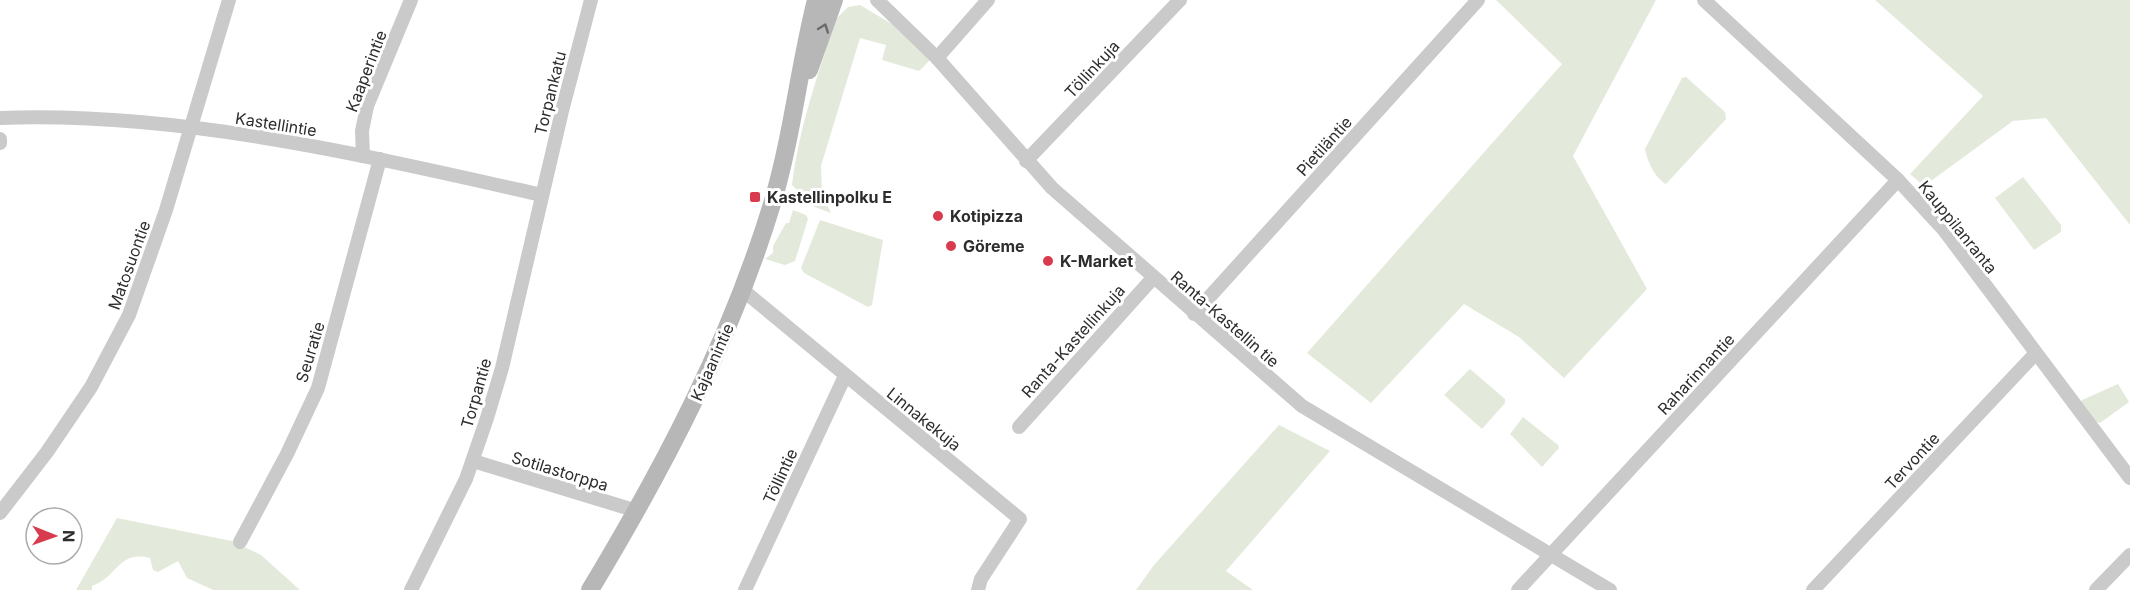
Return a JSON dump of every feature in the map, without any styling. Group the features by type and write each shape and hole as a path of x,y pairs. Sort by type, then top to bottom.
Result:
{"main road":[{"name":"Kajaanintie","path":"590,590 637,511 699,394 744,291 772,202 816,0"},
{"name":"Kajaanintie","path":"791,116 834,0"}],"street":[{"name":"Matosuontie","path":"0,513 80,404 129,315 147,270 229,0"},
{"name":"Kaaperintie","path":"363,156 362,131 367,106 411,0"},
{"name":"Torpankatu","path":"542,195 591,0"},
{"name":"Ranta-Kastellin tie","path":"877,0 937,58 1052,188 1302,406 1610,590"},
{"path":"937,58 988,0"},
{"name":"Töllinkuja","path":"1026,160 1180,0"},
{"name":"Pietiläntie","path":"1194,314 1478,0"},
{"name":"Kauppilanranta","path":"1704,0 1898,180 1944,230 2130,478"},
{"name":"Kastellintie","path":"0,118 57,118 192,127 380,159 542,195"},
{"name":"Seuratie","path":"240,542 291,447 318,388 380,159"},
{"name":"Raharinnantie","path":"1518,590 1898,180"},
{"name":"Torpantie","path":"411,590 432,551 473,461 502,368 542,195"},
{"name":"Ranta-Kastellinkuja","path":"1019,427 1153,278"},
{"name":"Linnakekuja","path":"744,291 1020,519 981,579 978,590"},
{"name":"Tervontie","path":"1813,590 2035,354"},
{"name":"Töllintie","path":"745,590 845,376"},
{"name":"Sotilastorppa","path":"473,461 637,511"},
{"path":"2096,590 2130,555"}],"green space":[{"path":"1496,0 1656,0 1573,156 1647,289 1564,378 1519,337 1464,304 1371,403 1307,353 1562,64"},
{"path":"1875,0 2130,0 2130,225 2046,118 2013,121 1924,186 1910,174 1983,96"},
{"path":"860,5 892,24 930,60 919,71 882,60 886,45 860,38 821,166 822,195 831,213 796,200 796,189 792,185 795,163 804,121 836,19 848,7"},
{"path":"1686,77 1725,112 1726,119 1666,184 1652,169 1645,149 1682,78"},
{"path":"2023,177 2061,225 2061,232 2034,250 1995,198"},
{"path":"793,210 806,215 808,219 795,261 785,265 765,259 773,253 773,246 786,223 789,223"},
{"path":"820,220 883,240 872,305 868,307 804,273 801,268"},
{"path":"1470,369 1505,399 1505,403 1482,429 1444,395"},
{"path":"2118,384 2129,402 2100,423 2094,421 2081,403 2082,400"},
{"path":"1523,417 1558,445 1559,448 1542,467 1510,434"},
{"path":"1279,425 1330,451 1226,571 1253,590 1136,590 1154,565"},
{"path":"117,518 232,541 261,555 300,590 213,590 187,578 178,561 158,572 153,570 150,558 139,557 124,561 108,577 92,586 92,590 76,590"}],"place":[{"name":"Kastellinpolku E","path":"755,197"},
{"name":"Kotipizza","path":"938,216"},
{"name":"Göreme","path":"951,246"},
{"name":"K-Market","path":"1048,261"}]}
